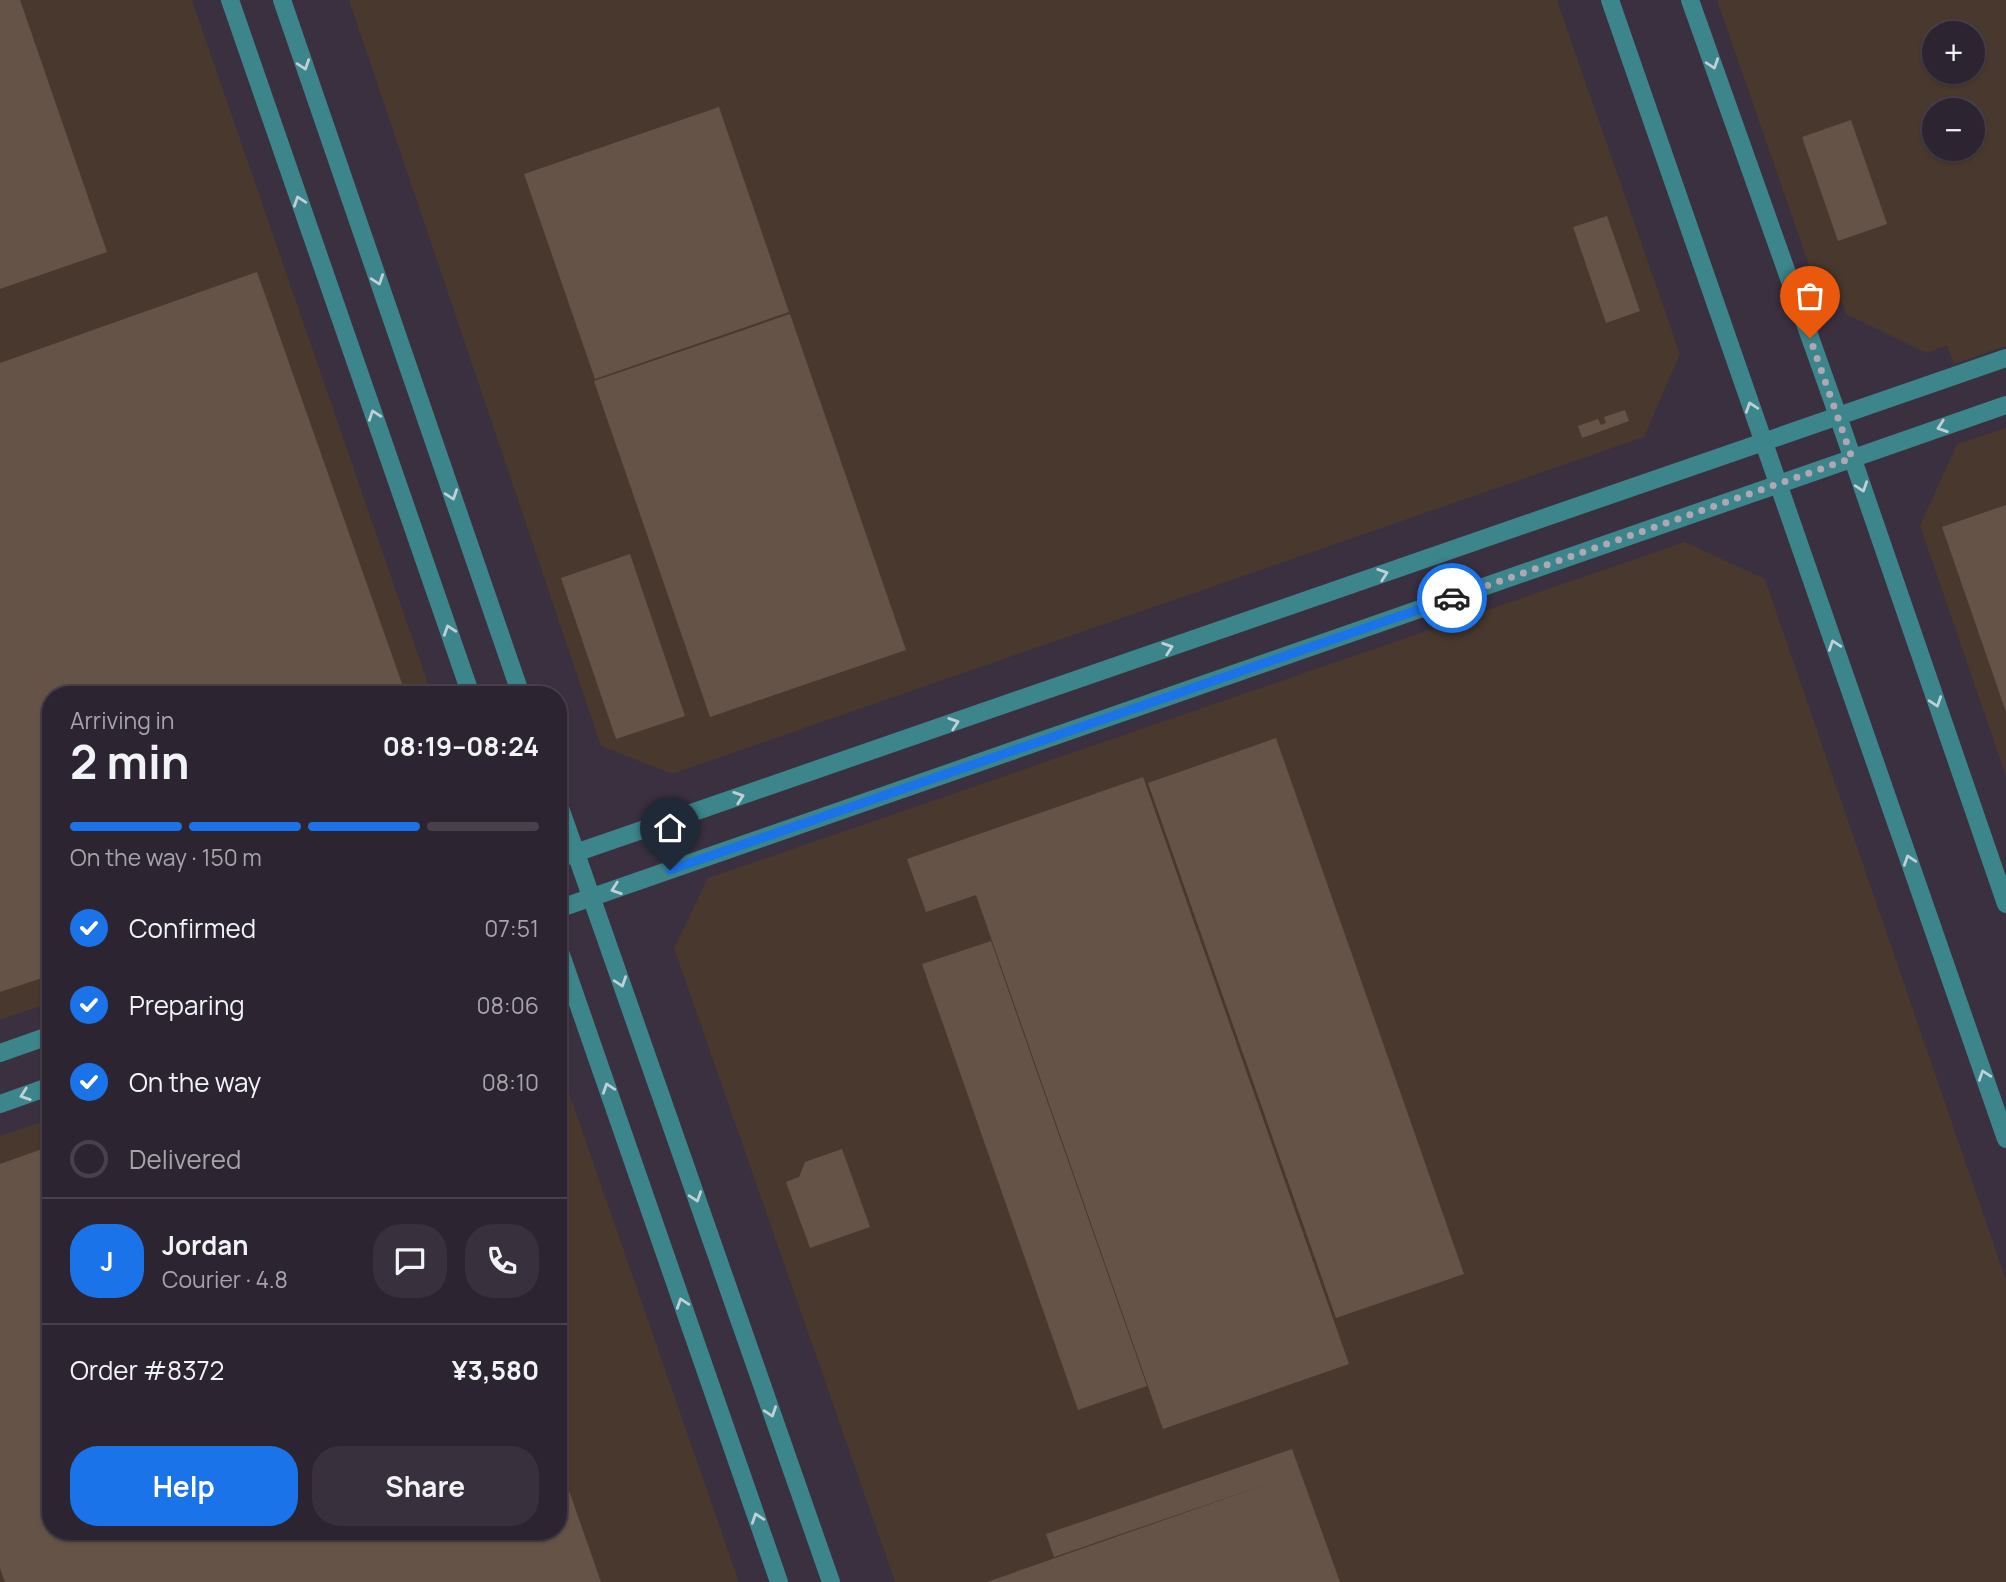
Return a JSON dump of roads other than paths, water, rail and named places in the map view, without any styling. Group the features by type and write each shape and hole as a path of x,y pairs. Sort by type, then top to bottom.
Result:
{"street":[{"path":"230,0 468,686"},
{"path":"282,0 518,686"},
{"path":"1610,0 2006,1139"},
{"path":"1690,0 1838,416 2006,904"},
{"path":"567,856 2006,358"},
{"path":"567,906 2006,405"},
{"path":"567,828 831,1582"},
{"path":"567,972 779,1582"},
{"path":"0,1053 42,1038"},
{"path":"0,1104 42,1089"}]}
